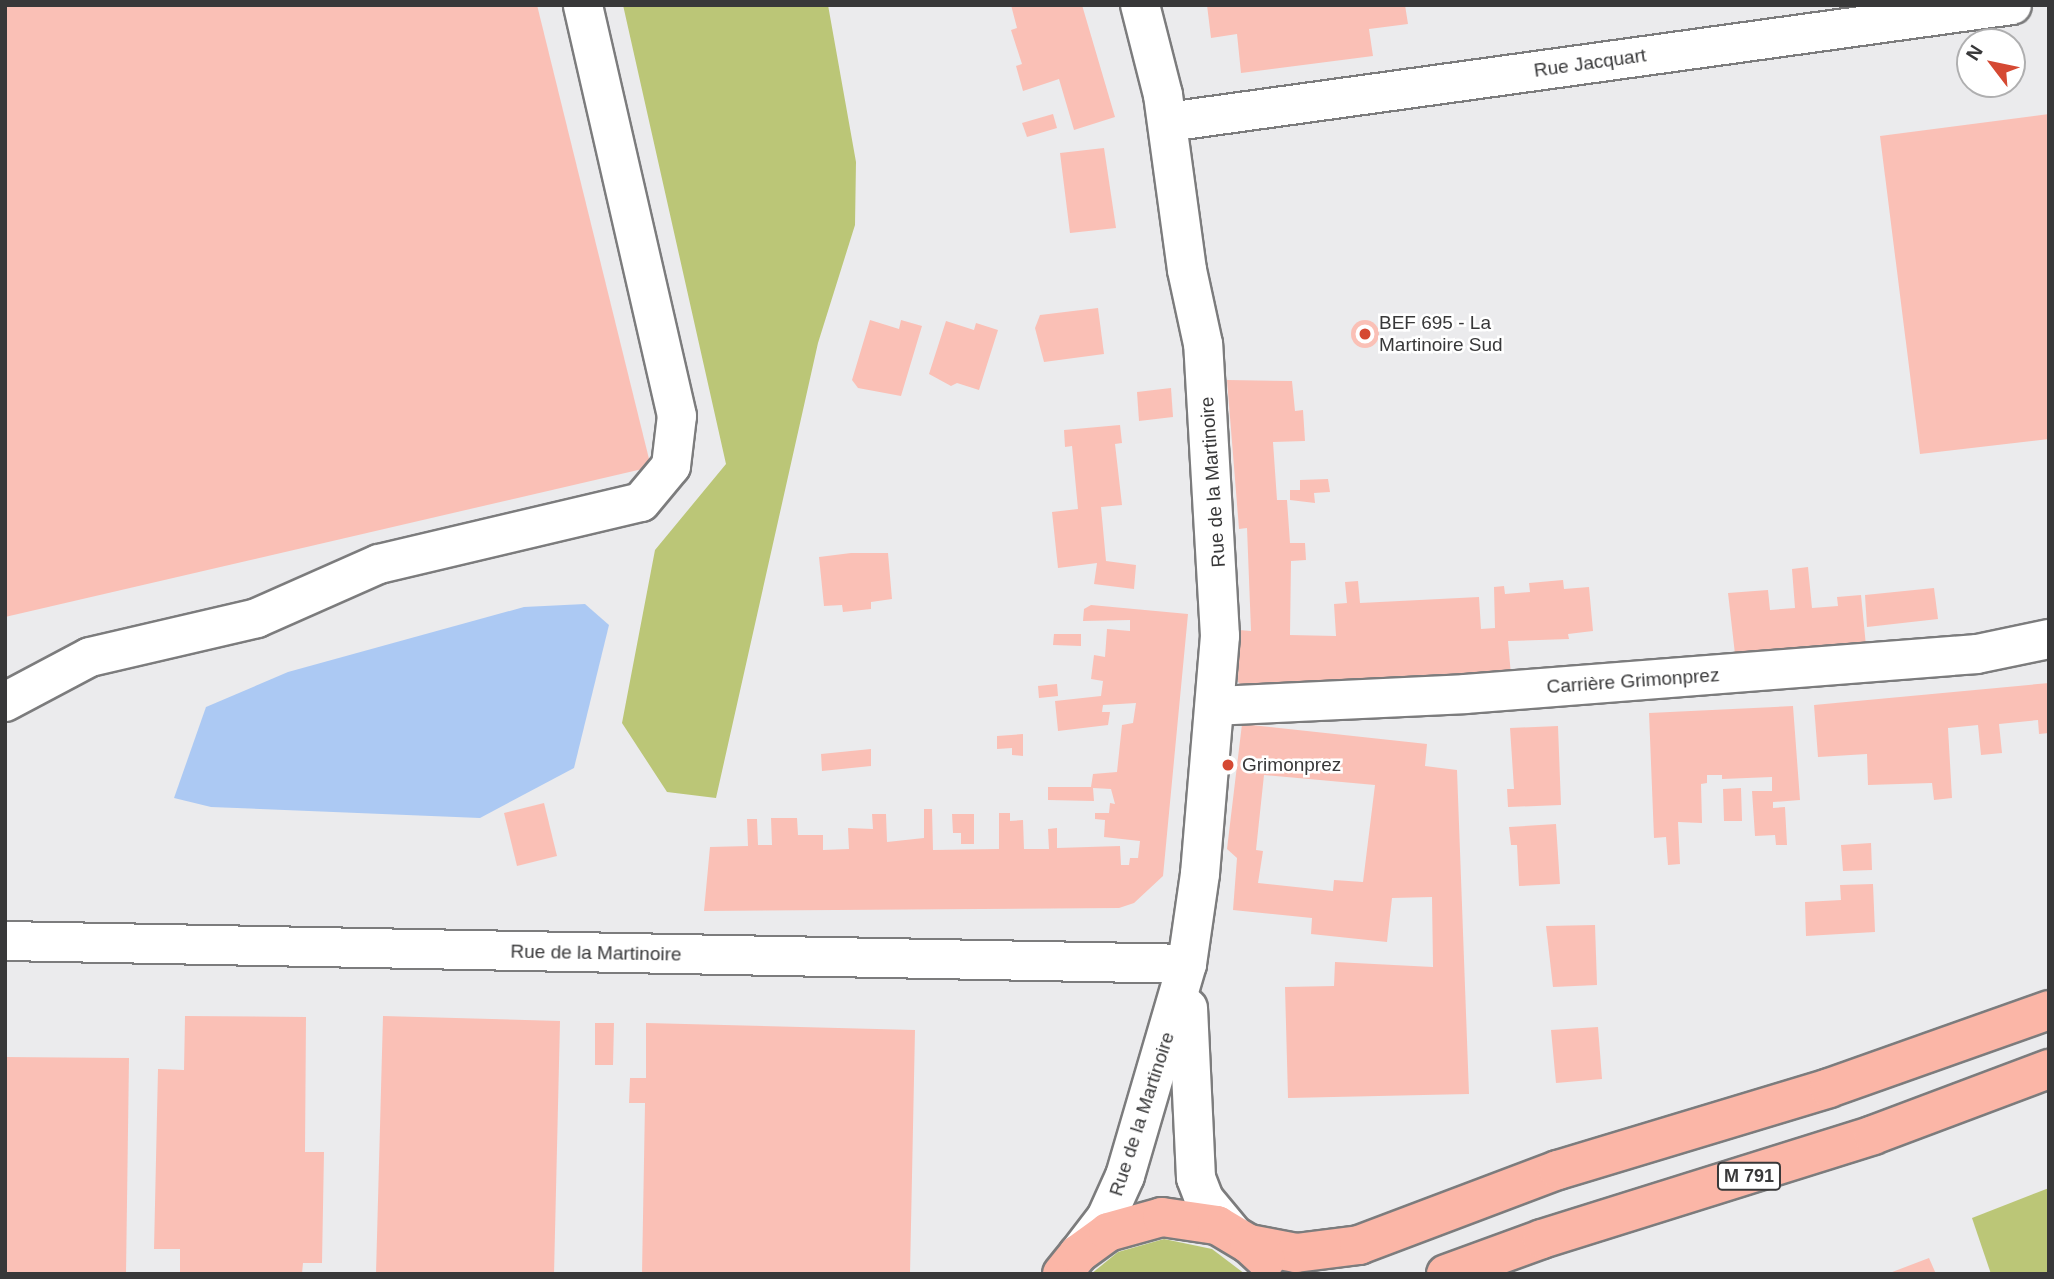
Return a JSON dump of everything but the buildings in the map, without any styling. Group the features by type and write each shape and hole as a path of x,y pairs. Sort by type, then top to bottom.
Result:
{"main road":[{"path":"1070,1264 1108,1232 1143,1219 1199,1220 1241,1239 1296,1254 1359,1245 1558,1170 1906,1063 2049,1010"},
{"name":"M 791","path":"1446,1274 1542,1239 1873,1135 2049,1069"},
{"path":"1241,1239 1276,1274"}],"street":[{"path":"5,702 90,657 257,618 379,564 641,502 671,467 677,416 583,5"},
{"name":"Rue de la Martinoire","path":"1140,5 1168,122 1187,270 1205,361 1220,582 1215,706 1187,964 1192,1152 1205,1199 1241,1239"},
{"name":"Rue Jacquart","path":"1168,122 2012,5"},
{"name":"Carrière Grimonprez","path":"1215,706 1465,694 1977,654 2049,639"},
{"name":"Rue de la Martinoire","path":"5,941 1187,964"},
{"name":"Rue de la Martinoire","path":"1070,1264 1106,1218 1125,1176 1187,964"}],"green space":[{"path":"623,5 828,5 856,162 855,225 818,343 716,798 667,792 622,723 655,550 726,464"},
{"path":"2049,1188 2049,1274 1991,1274 1972,1218"},
{"path":"1164,1239 1212,1249 1245,1274 1091,1274 1118,1252"}],"water":[{"path":"585,604 609,625 574,768 480,818 211,807 174,798 206,707 288,672 524,607"}],"place":[{"name":"BEF 695 - La Martinoire Sud","path":"1365,334"},
{"name":"Grimonprez","path":"1228,765"}]}
